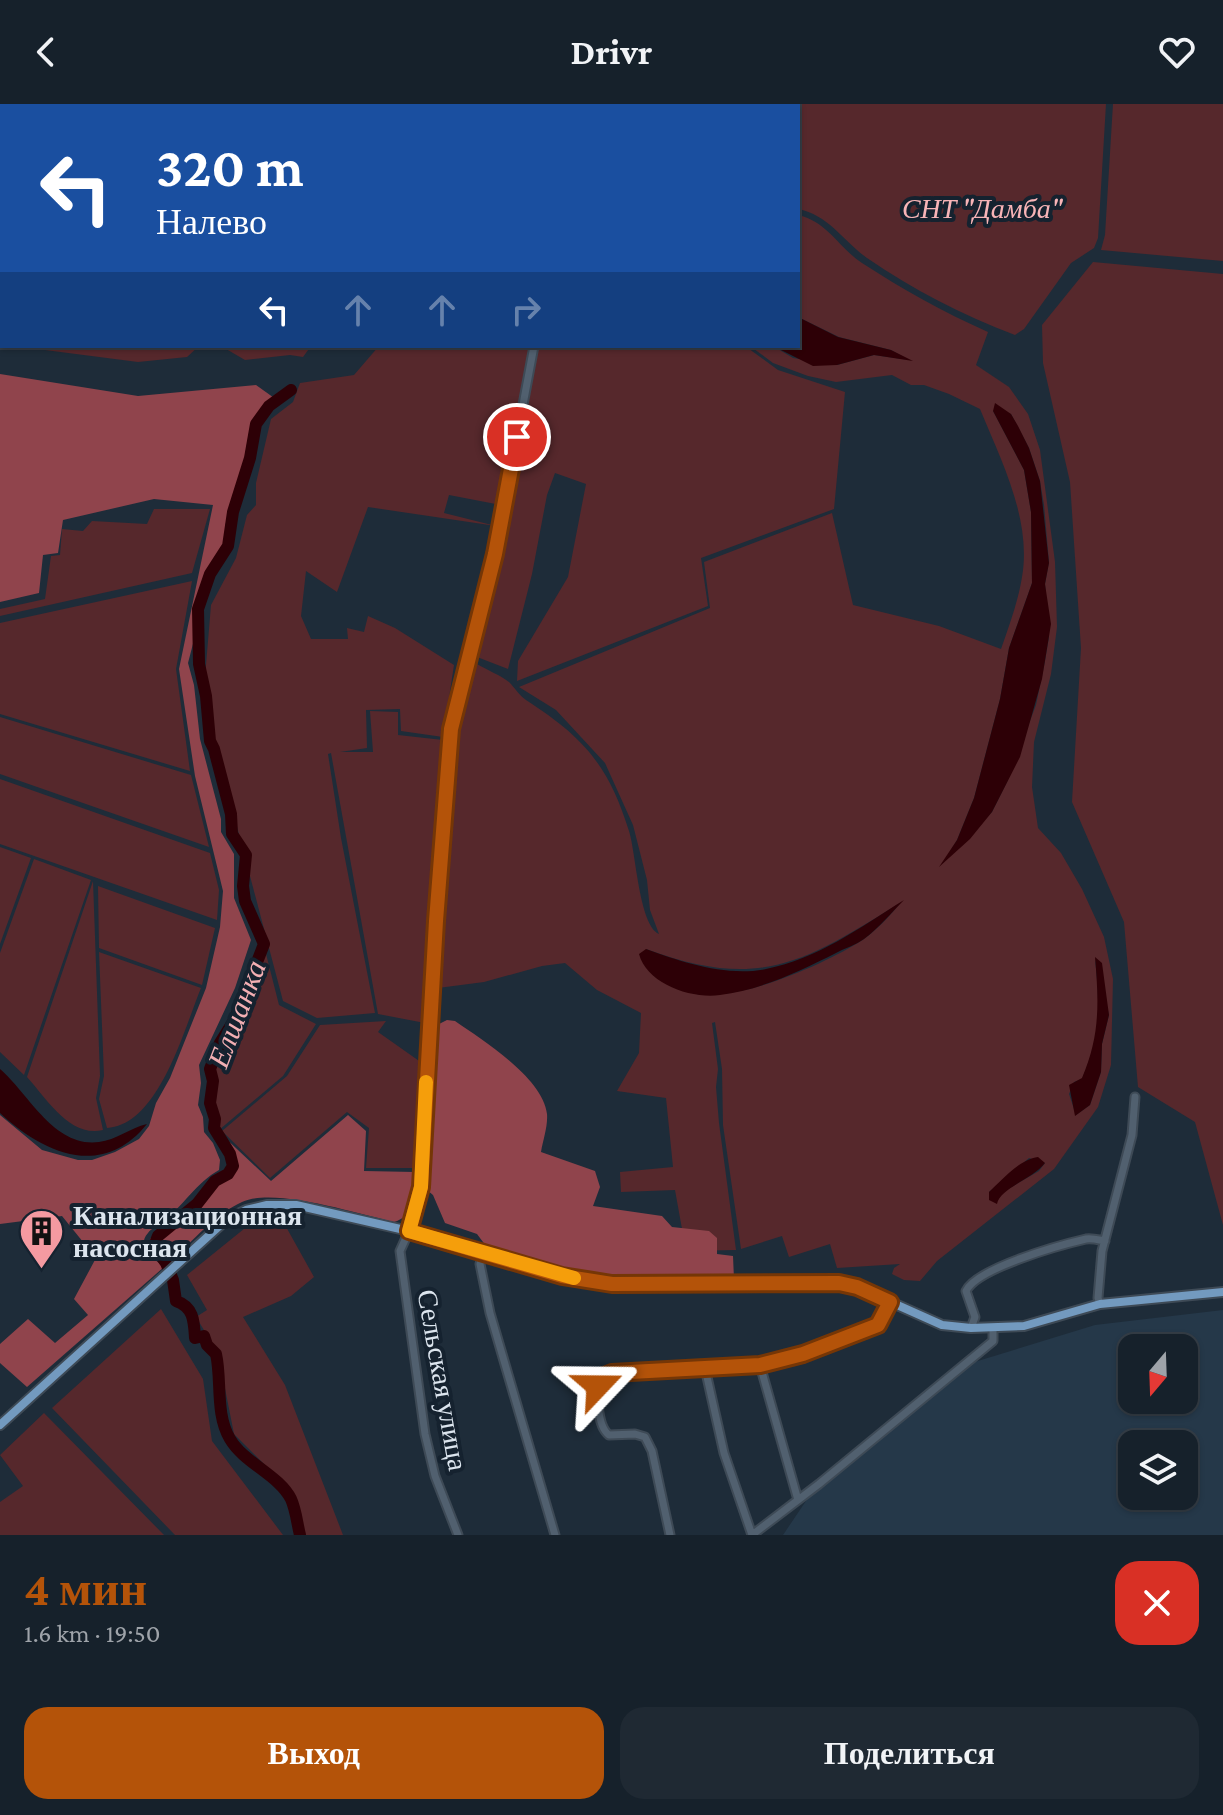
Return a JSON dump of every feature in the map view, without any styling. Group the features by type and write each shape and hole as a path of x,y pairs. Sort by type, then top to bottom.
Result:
{"main road":[{"path":"0,1425 226,1220 246,1210 267,1205 296,1205 409,1231 562,1276 612,1284 839,1283 857,1287 942,1325 971,1328 1024,1326 1100,1304 1223,1292"}],"street":[{"name":"Сельская улица","path":"458,1535 435,1476 425,1434 400,1251 421,1187 436,921 451,729 495,554 534,348"},
{"path":"1100,1304 1098,1298 1105,1241 1132,1135 1135,1097"},
{"path":"971,1328 975,1317 966,1291 979,1278 1035,1255 1089,1238 1105,1241"},
{"path":"483,1253 480,1264 490,1313 555,1535"},
{"path":"670,1535 652,1451 645,1437 635,1434 609,1435 602,1428 598,1386 602,1377 612,1373 760,1365 803,1354 878,1325 890,1302"},
{"path":"705,1368 724,1453 752,1535 993,1341 993,1328"},
{"path":"760,1365 798,1500"}],"shaded area":[{"path":"800,318 838,337 891,350 913,361 874,355 837,365 813,366 777,348 800,348"},
{"path":"0,374 138,396 256,385 277,400 263,407 249,433 241,478 233,494 225,527 225,545 207,578 194,614 195,636 188,663 194,685 200,739 221,819 221,832 234,854 234,898 251,940 235,988 199,1065 201,1083 198,1105 204,1132 220,1160 219,1170 145,1237 144,1251 164,1267 27,1387 0,1363 0,1344 28,1319 55,1343 88,1315 74,1299 96,1258 62,1216 0,1224 0,1115 42,1150 78,1160 92,1160 139,1139 149,1126 206,988 220,927 223,891 195,776 179,669 213,505 154,499 63,520 58,553 43,555 39,593 0,602"},
{"path":"995,403 1011,414 1018,426 1040,481 1049,563 1045,584 1051,624 1042,679 1020,757 992,812 970,839 939,867 957,840 974,798 1000,699 1009,648 1032,583 1031,512 1024,470 993,411"},
{"path":"904,900 858,943 780,979 750,989 709,996 684,992 651,974 639,954 646,949 720,970 766,969 821,950"},
{"path":"1095,957 1102,963 1109,1015 1102,1044 1101,1072 1090,1105 1075,1116 1069,1085 1082,1078 1092,1048 1097,1004"},
{"path":"447,1020 455,1021 496,1050 535,1087 547,1114 541,1152 595,1171 600,1187 593,1206 662,1216 672,1227 709,1231 717,1238 717,1254 733,1256 734,1279 617,1279 572,1273 508,1255 486,1246 477,1234 445,1223 433,1195 427,1190 435,1026"},
{"path":"0,1069 44,1117 69,1137 83,1142 99,1142 147,1124 130,1141 111,1152 92,1156 54,1149 0,1113"},
{"path":"348,1115 366,1131 364,1171 415,1172 413,1202 401,1219 394,1222 295,1200 256,1198 223,1213 171,1261 150,1246 150,1239 228,1168 225,1152 216,1134 221,1134 271,1181"},
{"path":"1038,1157 1045,1163 1040,1169 1004,1193 997,1204 989,1200 989,1192 1012,1171"},
{"path":"1223,1310 1223,1535 783,1535 810,1495 968,1364 1095,1325"}],"green space":[{"name":"СНТ \"Дамба\"","path":"800,104 1106,104 1098,238 1094,248 1071,263 1024,329 1015,335 957,310 902,281 809,212 800,210"},
{"path":"1113,104 1223,104 1223,261 1101,250 1105,235"},
{"path":"800,216 817,223 854,257 877,273 988,332 976,365 1009,387 1028,414 1040,450 1055,562 1057,627 1051,674 1034,742 1032,787 1038,828 1061,853 1082,889 1104,937 1113,979 1111,1065 1098,1107 1054,1169 937,1261 920,1281 904,1280 892,1274 900,1264 837,1268 830,1244 789,1257 782,1236 741,1249 723,1125 722,1069 715,1022 712,1023 718,1069 719,1123 736,1250 686,1251 675,1190 621,1192 620,1172 673,1167 666,1098 617,1091 639,1053 641,1013 597,990 565,963 484,982 438,988 441,901 456,729 471,667 477,664 509,682 591,754 621,808 629,831 647,917 659,934 650,910 647,880 633,825 605,763 556,710 519,687 710,608 704,562 832,513 853,605 939,626 1001,649 1022,577 1023,534 1013,491 980,409 949,394 924,385 911,385 892,375 836,382 808,376 773,363 753,348 776,348 793,358 837,365 874,355 909,360 891,350 839,337 800,318","holes":["993,411 1011,414 1029,448 1040,481 1049,562 1045,584 1049,637 1036,705 1007,782 992,812 943,863 957,840 974,798 1000,699 1009,648 1032,583 1031,512 1024,470","900,903 871,933 845,951 774,982 723,994 701,995 683,990 668,977 646,949 686,962 720,968 751,969 779,964 835,941","1095,959 1109,1015 1102,1044 1101,1072 1090,1105 1076,1115 1069,1094 1074,1082 1082,1079 1093,1048 1098,1020","1029,1158 1045,1163 1039,1171 998,1197 989,1192"]},
{"path":"1093,262 1223,274 1223,1225 1195,1122 1138,1087 1124,922 1072,802 1081,648 1070,482 1043,363 1042,325"},
{"path":"30,348 197,348 187,357 138,362"},
{"path":"224,348 310,348 303,357 290,355 245,360"},
{"path":"377,348 748,348 778,370 845,392 834,509 701,558 708,606 517,681 518,661 568,577 586,484 555,473 547,495 532,574 508,669 477,657 511,507 449,495 444,513 496,526 368,507 337,592 306,571 301,616 311,639 348,639 347,628 364,632 368,616 395,628 454,665 443,737 401,731 400,709 366,710 367,748 340,752 373,752 370,711 398,712 398,735 443,740 428,915 425,1023 378,1014 331,753 328,754 341,838 375,1013 317,1018 283,1001 207,713 205,677 211,605 236,558 247,515 256,505 256,483 271,419 293,402 300,383 354,375"},
{"path":"154,509 210,509 192,573 0,616 0,609 45,599 51,556 60,555 62,529 83,531 92,521 147,524"},
{"path":"192,581 176,669 190,771 0,714 0,623"},
{"path":"0,717 191,775 209,847 0,774"},
{"path":"0,779 210,853 219,890 217,920 0,844"},
{"path":"0,847 31,858 0,944"},
{"path":"34,859 91,880 24,1075 0,1052 0,953"},
{"path":"93,881 100,1076 96,1098 103,1130 91,1131 70,1123 60,1115 27,1077"},
{"path":"98,886 215,928 202,985 99,948"},
{"path":"263,942 279,1005 316,1024 283,1076 213,1132 207,1066"},
{"path":"99,952 201,988 177,1050 155,1093 141,1111 125,1123 107,1128 99,1099 104,1076"},
{"path":"386,1021 378,1032 422,1063 415,1168 366,1168 369,1128 347,1112 270,1178 222,1131 287,1076 320,1025"},
{"path":"280,1216 314,1277 291,1296 243,1317 285,1385 343,1535 302,1535 290,1494 283,1483 234,1434 218,1353 196,1317 207,1310 187,1275 255,1220"},
{"path":"161,1309 203,1379 212,1441 283,1535 175,1535 52,1408"},
{"path":"44,1413 164,1535 0,1535 0,1502 23,1486 0,1455"}],"waterway":[{"name":"Елшанка","path":"291,390 269,406 256,424 250,458 233,512 228,546 210,574 198,609 199,664 206,696 210,741 231,814 232,834 246,855 245,901 264,944 235,1019 220,1043 210,1069 214,1128 230,1154 233,1166 228,1174 215,1181 197,1204 158,1236 154,1246 173,1280 176,1301 186,1307 192,1316 195,1338 204,1336 207,1345 216,1354 222,1419 230,1439 286,1491 293,1503 300,1535"}],"slow traffic":[{"path":"426,1082 421,1187 409,1231 574,1278"}],"place":[{"name":"Канализационная насосная","path":"42,1270"}],"route":[{"path":"517,437 495,554 451,729 436,921 421,1187 409,1231 562,1276 612,1284 839,1283 857,1287 890,1302 878,1325 803,1354 760,1365 612,1373 602,1377 598,1386"}]}
